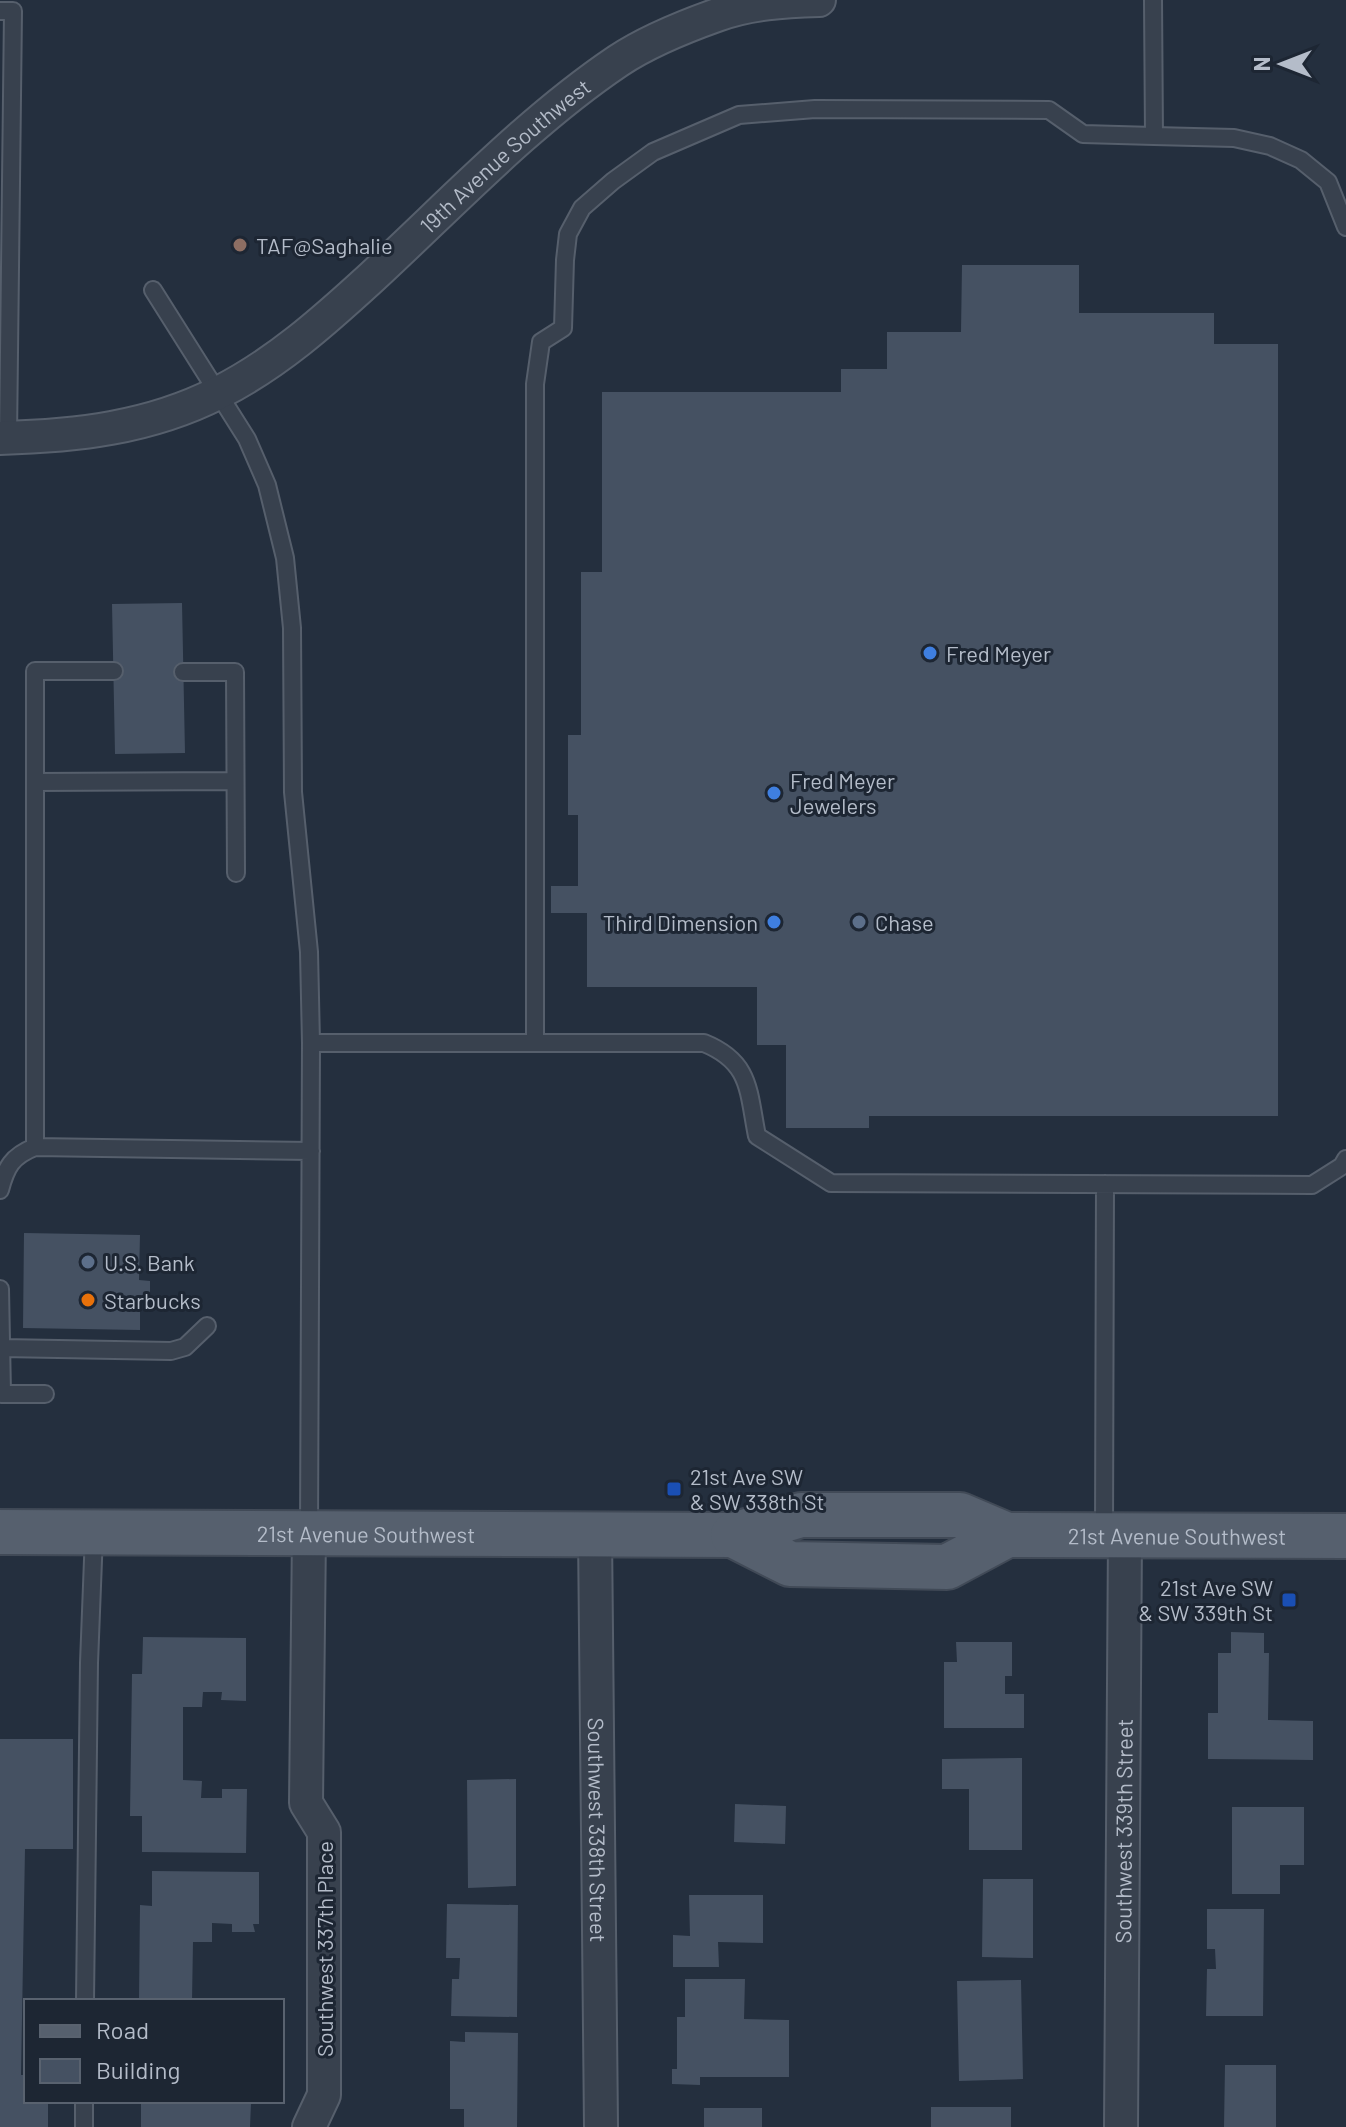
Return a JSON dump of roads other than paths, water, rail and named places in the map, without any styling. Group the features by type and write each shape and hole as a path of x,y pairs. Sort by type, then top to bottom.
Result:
{"main road":[{"name":"21st Avenue Southwest","path":"0,1532 733,1535 801,1515 960,1515 1007,1535 1346,1536"}],"street":[{"name":"19th Avenue Southwest","path":"4,438 74,434 137,425 217,394 260,369 315,329 561,104 620,59 719,14 779,1 819,0"},
{"name":"Southwest 337th Place","path":"309,1533 306,1803 324,1832 324,2095 309,2127"},
{"name":"Southwest 338th Street","path":"595,1534 601,2127"},
{"name":"Southwest 339th Street","path":"1115,1536 1121,2127"}],"lane":[{"path":"1153,0 1154,136"},
{"path":"0,11 13,11 5,246 4,438"},
{"path":"535,1043 535,384 541,342 563,328 568,234 582,208 653,152 739,115 815,109 1049,110 1083,134 1234,138 1270,146 1301,160 1328,182 1346,227"},
{"path":"153,290 247,439 262,470 273,504 285,558 292,628 293,792 309,952 309,1533"},
{"path":"35,1147 35,671 114,671"},
{"path":"183,672 235,672 236,873"},
{"path":"35,782 235,781"},
{"path":"311,1043 704,1043 731,1057 746,1085 757,1136 831,1183 1312,1185 1342,1166 1346,1159"},
{"path":"0,1190 6,1167 19,1153 35,1147 311,1151"},
{"path":"1105,1184 1115,1536"},
{"path":"0,1289 2,1394 45,1394"},
{"path":"2,1348 171,1351 185,1347 207,1326"},
{"path":"85,1999 89,1663 94,1532"},
{"path":"84,2103 84,2127"}],"place":[{"name":"TAF@Saghalie","path":"240,245"},
{"name":"Fred Meyer","path":"930,653"},
{"name":"Fred Meyer Jewelers","path":"774,793"},
{"name":"Third Dimension","path":"774,922"},
{"name":"Chase","path":"859,922"},
{"name":"U.S. Bank","path":"88,1262"},
{"name":"Starbucks","path":"88,1300"},
{"name":"21st Ave SW & SW 338th St","path":"674,1489"},
{"name":"21st Ave SW & SW 339th St","path":"1289,1600"}]}
